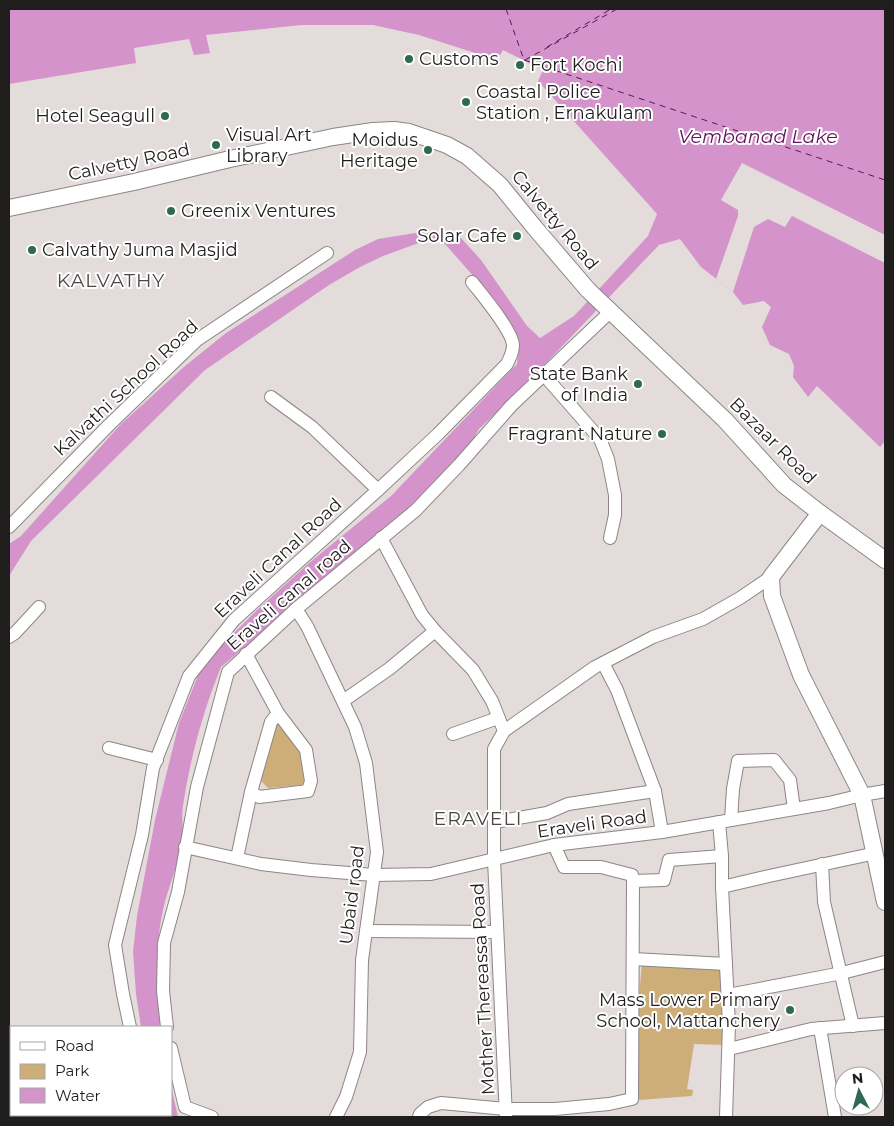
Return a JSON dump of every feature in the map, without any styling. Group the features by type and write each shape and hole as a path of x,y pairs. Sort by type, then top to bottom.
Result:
{"street":[{"name":"Calvetty Road","path":"9,208 324,139 373,131 394,130 424,136 467,156 500,185 588,290 641,340"},
{"name":"Kalvathi School Road","path":"9,527 109,425 197,340 327,253"},
{"name":"Eraveli Canal Road","path":"130,1026 115,945 142,835 150,780 190,676 234,620 438,434 507,364 513,353 513,342 505,326 472,282"},
{"name":"Eraveli canal road","path":"167,1026 162,991 164,943 178,892 197,787 228,672 296,609 416,510 459,466 511,406 608,308"},
{"name":"Bazaar Road","path":"641,340 725,420 784,485 885,560"},
{"path":"544,374 600,440 608,459 615,495 615,515 610,538"},
{"path":"271,398 312,428 378,490"},
{"path":"381,538 422,615 473,670 492,701 504,731 603,663 653,638 703,619 740,598 771,577 820,513"},
{"path":"771,577 772,596 801,675 862,795 885,902"},
{"path":"9,637 39,607"},
{"name":"Ubaid road","path":"296,609 307,626 355,727 366,763 377,852 362,960 360,1052 346,1097 336,1117"},
{"path":"343,701 389,669 435,631"},
{"path":"246,654 278,713 306,750 311,781 308,791 260,797 251,792"},
{"path":"603,663 617,690 655,791 662,832"},
{"path":"237,858 251,792 271,722 278,713"},
{"path":"453,734 498,718"},
{"name":"Mother Thereassa Road","path":"504,731 494,749 494,860 506,1113"},
{"path":"109,748 157,760"},
{"path":"726,1117 729,1049 722,856 725,821 738,761 774,760 790,780 794,809"},
{"path":"495,822 547,813 568,804 655,791"},
{"name":"Eraveli Road","path":"185,847 262,864 374,875 431,874 554,845 662,832 885,791"},
{"path":"419,1117 428,1107 441,1103 506,1113 609,1104 632,1099 632,875 601,867 564,866 554,845"},
{"path":"722,887 876,853"},
{"path":"633,881 664,880 669,860 722,856"},
{"path":"822,864 824,902 853,1026"},
{"path":"366,932 498,932"},
{"path":"633,959 726,964"},
{"path":"728,995 842,973 885,962"},
{"path":"729,1049 811,1029 885,1023"},
{"path":"820,1028 835,1117"},
{"path":"172,1052 185,1107 212,1117"}],"green space":[{"path":"281,723 299,748 305,779 302,785 268,788 260,780 275,724"},
{"path":"642,962 723,968 726,1045 694,1044 687,1089 693,1090 692,1096 639,1100 636,1033"}],"water":[{"name":"Vembanad Lake","path":"9,9 885,9 885,441 880,447 817,386 808,397 793,377 794,366 789,354 770,345 762,327 771,307 764,301 743,305 733,292 701,267 680,239 659,245 527,383 479,429 459,465 221,667 208,701 193,753 182,814 183,836 181,849 160,924 158,969 162,1026 141,1026 133,952 137,916 155,820 179,723 199,673 222,645 257,610 309,563 391,496 517,364 519,347 488,293 446,245 437,240 427,240 383,256 329,285 205,370 31,541 9,576 9,544 21,536 120,425 185,366 226,333 355,250 378,239 422,232 444,232 461,238 481,260 527,326 540,338 574,316 648,236 657,214 538,81 543,70 503,50 497,60 419,35 373,25 301,25 206,35 210,53 194,55 189,39 134,48 136,63 9,84"},
{"path":"172,1090 178,1117 161,1117 172,1116"}],"pier":[{"path":"742,163 885,235 885,263 792,216 785,227 768,219 754,227 733,292 716,279 738,216 738,210 721,200"}],"ferry route":[{"path":"506,9 524,60"},
{"path":"547,47 611,9"},
{"path":"525,60 617,9"},
{"path":"524,60 885,180"}],"place":[{"name":"Customs","path":"409,59"},
{"name":"Fort Kochi","path":"520,65"},
{"name":"Coastal Police Station , Ernakulam","path":"466,102"},
{"name":"Hotel Seagull","path":"165,116"},
{"name":"Visual Art Library","path":"216,145"},
{"name":"Moidus Heritage","path":"428,150"},
{"name":"Greenix Ventures","path":"171,211"},
{"name":"Solar Cafe","path":"517,236"},
{"name":"Calvathy Juma Masjid","path":"32,250"},
{"name":"State Bank of India","path":"638,384"},
{"name":"Fragrant Nature","path":"662,434"},
{"name":"Mass Lower Primary School, Mattanchery","path":"790,1010"}],"district":[{"name":"KALVATHY","path":"111,280"},
{"name":"ERAVELI","path":"478,818"}]}
